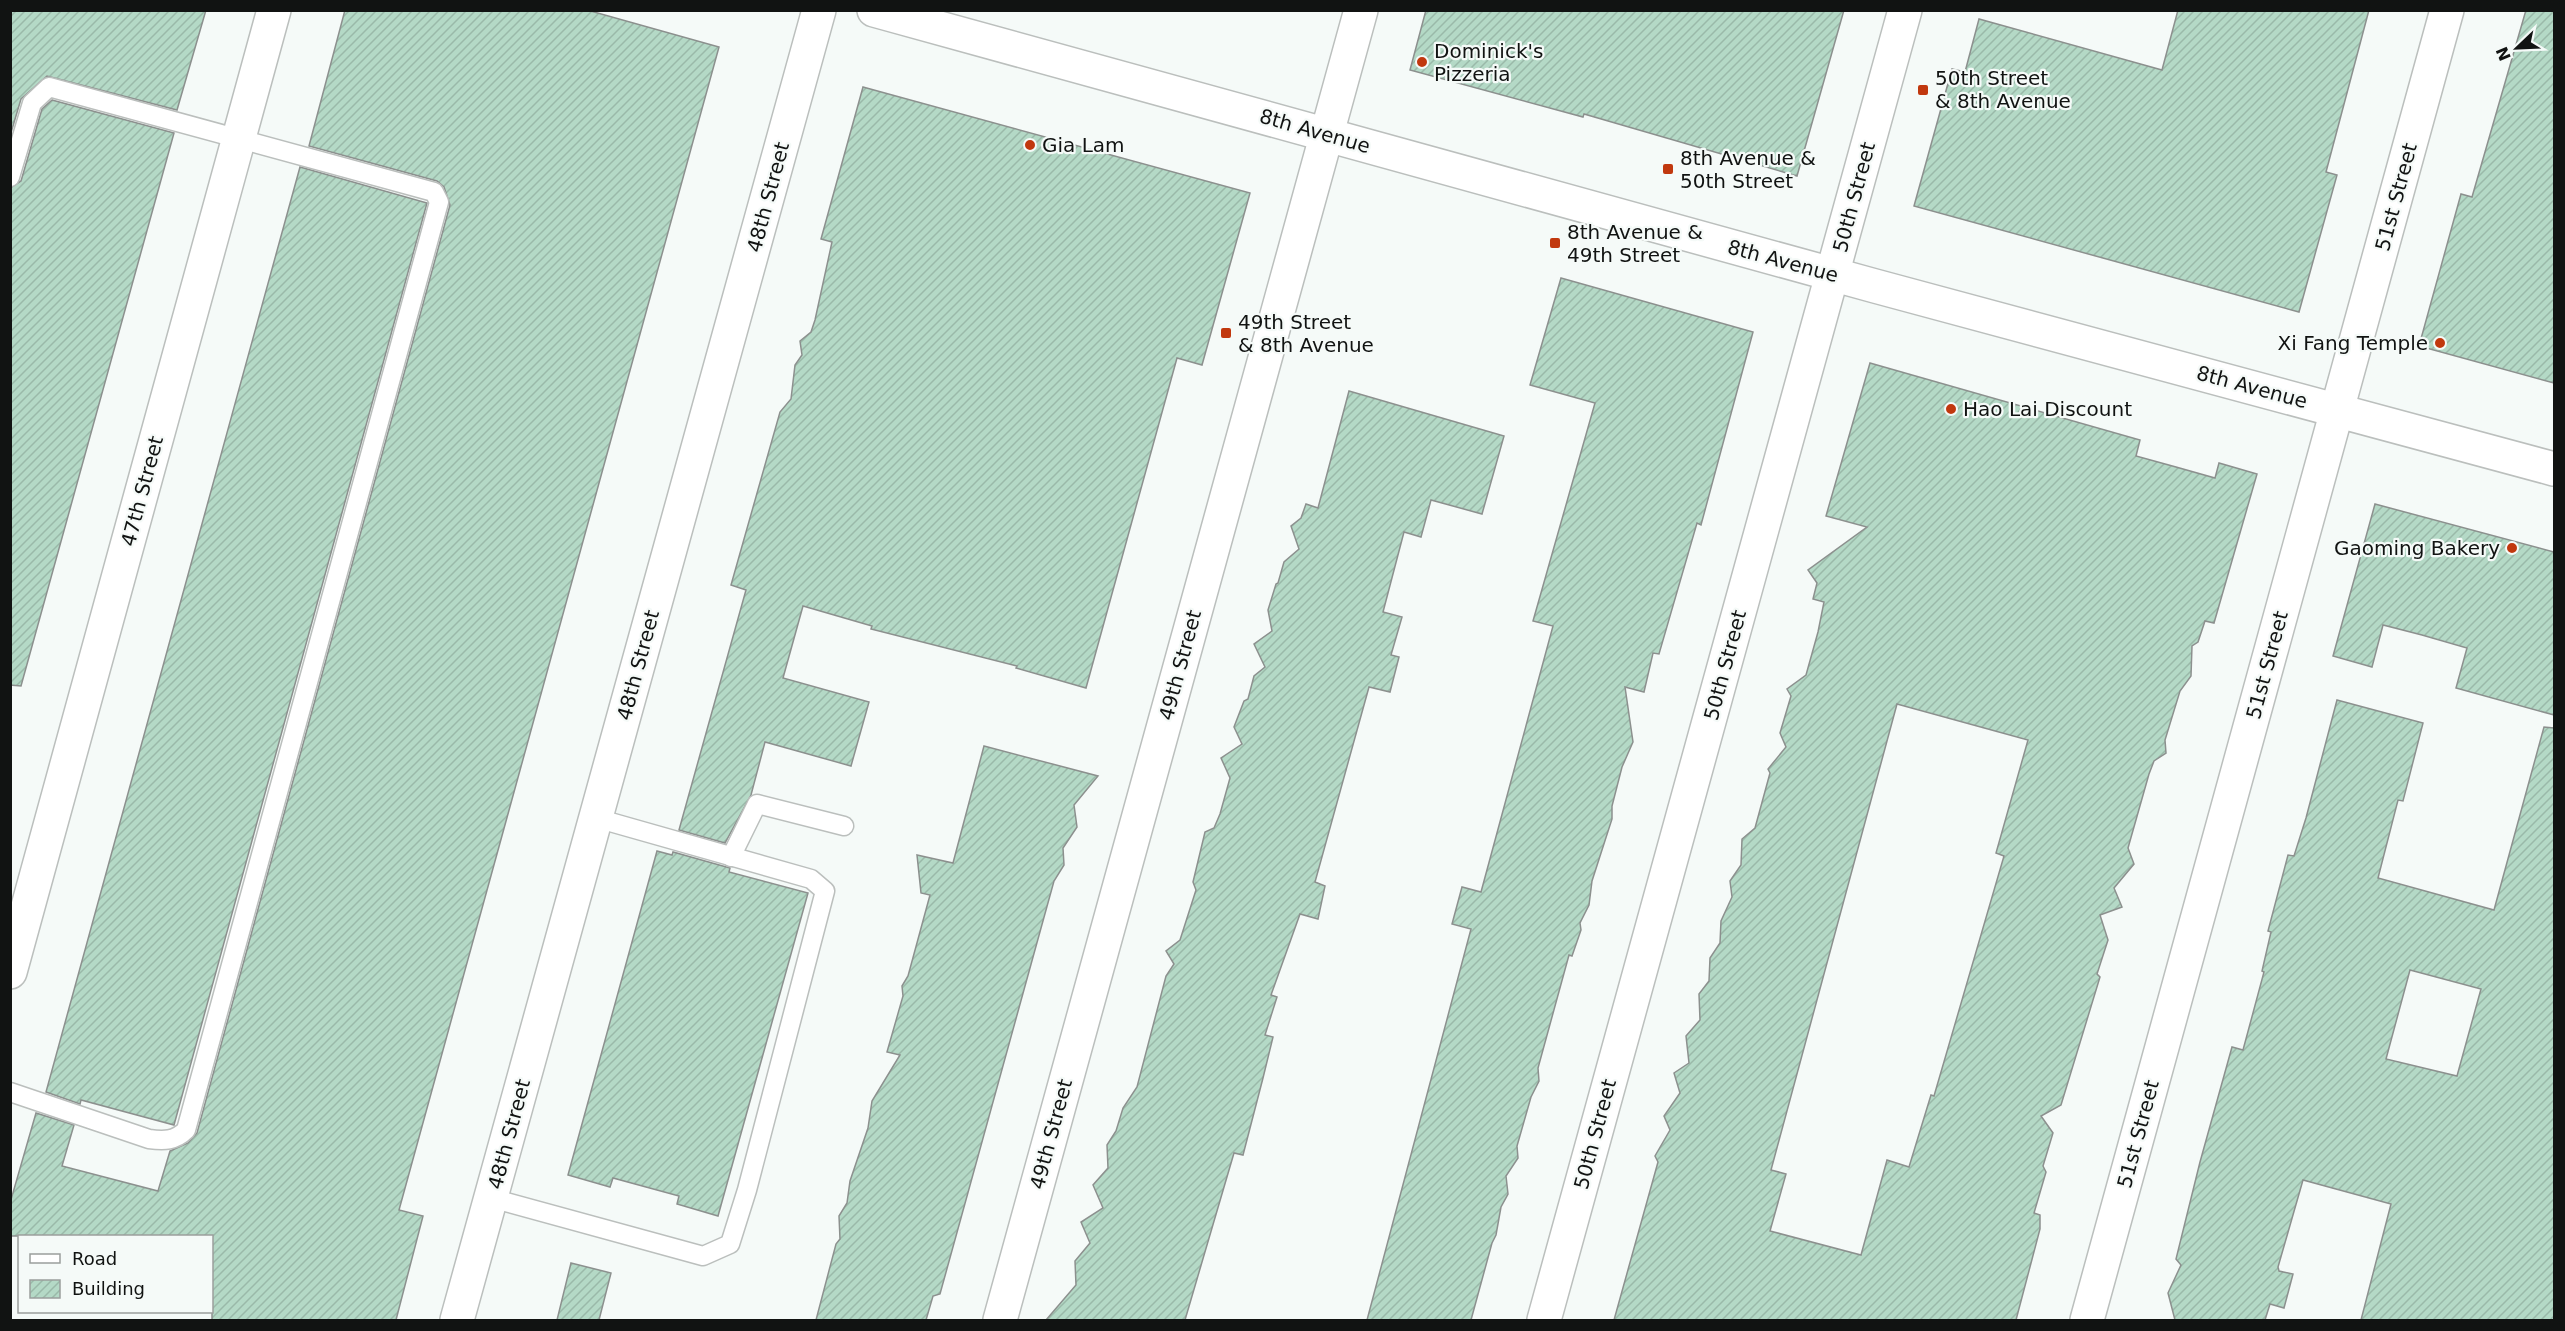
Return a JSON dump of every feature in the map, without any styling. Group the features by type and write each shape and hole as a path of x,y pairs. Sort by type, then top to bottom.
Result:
{"street":[{"name":"47th Street","path":"10,972 274,10"},
{"name":"48th Street","path":"457,1320 819,10"},
{"name":"8th Avenue","path":"874,10 1832,275 2554,470"},
{"name":"49th Street","path":"1000,1320 1360,10"},
{"name":"50th Street","path":"1544,1320 1905,10"},
{"name":"51st Street","path":"2087,1320 2447,10"}],"lane":[{"path":"10,177 32,103 49,87 239,136 434,192 439,202 186,1130 178,1138 164,1141 149,1139 10,1092"},
{"path":"731,857 757,804 844,826"},
{"path":"491,1198 703,1256 730,1244 747,1190 825,891 811,879 596,818"}],"building":[{"path":"10,10 206,10 177,110 47,76 21,99 10,136"},
{"path":"345,10 587,10 719,47 399,1210 423,1216 396,1320 212,1320 213,1235 10,1236 10,1203 36,1113 74,1125 62,1166 158,1191 170,1151 188,1143 197,1133 450,205 444,187 437,181 309,146"},
{"path":"1426,10 1844,10 1797,176 1584,114 1583,117 1410,70"},
{"path":"2178,10 2369,10 2326,172 2337,175 2299,312 1914,206 1952,69 1965,72 1979,19 2162,70"},
{"path":"2526,10 2554,10 2554,383 2419,346 2461,194 2472,197"},
{"path":"863,87 1250,193 1202,365 1177,358 1086,688 1016,668 1017,666 871,629 872,626 803,606 783,678 869,702 851,766 765,742 751,795 725,843 679,830 746,590 731,585 780,412 791,399 795,365 802,355 800,341 811,332 815,320 832,242 821,239"},
{"path":"52,100 174,133 21,686 10,685 10,188 21,181 42,109"},
{"path":"300,167 427,203 174,1125 81,1100 80,1104 46,1092"},
{"path":"1561,278 1753,332 1701,525 1697,523 1659,654 1653,653 1644,692 1625,687 1633,742 1622,767 1612,806 1612,819 1592,881 1589,905 1580,923 1581,930 1572,956 1569,955 1538,1068 1539,1081 1531,1097 1517,1146 1518,1158 1506,1176 1508,1194 1501,1207 1496,1235 1471,1320 1367,1320 1471,929 1452,924 1462,887 1481,892 1553,626 1533,621 1595,403 1530,385"},
{"path":"1870,363 2140,440 2136,456 2215,478 2219,463 2257,474 2214,623 2205,621 2198,642 2192,646 2191,676 2180,691 2165,740 2166,753 2154,761 2149,774 2128,848 2134,864 2114,888 2122,907 2100,915 2108,940 2097,974 2100,977 2061,1105 2041,1116 2053,1133 2043,1166 2046,1172 2034,1213 2040,1215 2040,1229 2016,1320 1614,1320 1658,1162 1655,1156 1670,1130 1664,1116 1680,1093 1674,1073 1689,1063 1686,1036 1700,1020 1699,994 1709,981 1710,958 1720,943 1721,921 1732,897 1730,881 1741,865 1742,839 1755,828 1770,773 1768,769 1786,747 1780,733 1791,696 1787,689 1806,675 1818,632 1824,602 1813,599 1817,583 1808,570 1867,527 1826,516","holes":["1897,704 2028,740 1996,853 2004,856 1934,1096 1931,1095 1909,1167 1887,1160 1861,1255 1770,1231 1786,1174 1771,1170"]},
{"path":"1349,391 1504,436 1482,514 1431,500 1421,537 1404,532 1383,612 1402,617 1391,655 1399,657 1390,692 1369,687 1315,882 1325,886 1318,919 1300,914 1271,995 1277,997 1265,1035 1273,1037 1243,1155 1234,1153 1185,1320 1046,1320 1076,1285 1075,1261 1090,1243 1081,1222 1103,1208 1093,1185 1108,1168 1107,1145 1116,1131 1123,1108 1137,1087 1166,976 1174,964 1166,951 1180,940 1196,890 1193,882 1205,832 1214,828 1220,814 1230,778 1221,758 1242,744 1234,727 1244,701 1248,699 1254,676 1265,667 1254,644 1272,631 1268,610 1276,584 1284,562 1299,549 1291,526 1301,518 1306,504 1318,508"},
{"path":"2375,504 2554,552 2554,715 2456,688 2467,648 2422,635 2383,625 2372,667 2333,656"},
{"path":"2337,700 2423,723 2403,801 2398,800 2378,878 2494,910 2544,727 2554,728 2554,1320 2361,1320 2391,1204 2303,1180 2278,1267 2279,1271 2293,1274 2284,1308 2270,1304 2265,1320 2175,1320 2168,1293 2181,1265 2176,1259 2200,1162 2232,1047 2243,1050 2264,972 2262,971 2271,932 2268,931 2288,855 2294,856","holes":["2410,970 2481,989 2457,1076 2386,1059"]},
{"path":"984,746 1098,776 1074,805 1077,827 1063,848 1064,865 1054,881 940,1294 933,1296 926,1320 816,1320 836,1244 840,1239 839,1216 847,1203 850,1181 868,1128 872,1101 900,1055 887,1052 903,996 902,986 908,976 930,895 921,893 917,855 953,863"},
{"path":"657,851 672,855 673,852 730,868 729,872 808,893 718,1216 677,1204 679,1196 613,1178 610,1187 568,1175"},
{"path":"571,1263 611,1273 599,1320 557,1320"}],"place":[{"name":"Dominick's Pizzeria","path":"1422,62"},
{"name":"50th Street & 8th Avenue","path":"1923,90"},
{"name":"Gia Lam","path":"1030,145"},
{"name":"8th Avenue & 50th Street","path":"1668,169"},
{"name":"8th Avenue & 49th Street","path":"1555,243"},
{"name":"49th Street & 8th Avenue","path":"1226,333"},
{"name":"Xi Fang Temple","path":"2440,343"},
{"name":"Hao Lai Discount","path":"1951,409"},
{"name":"Gaoming Bakery","path":"2512,548"}]}
